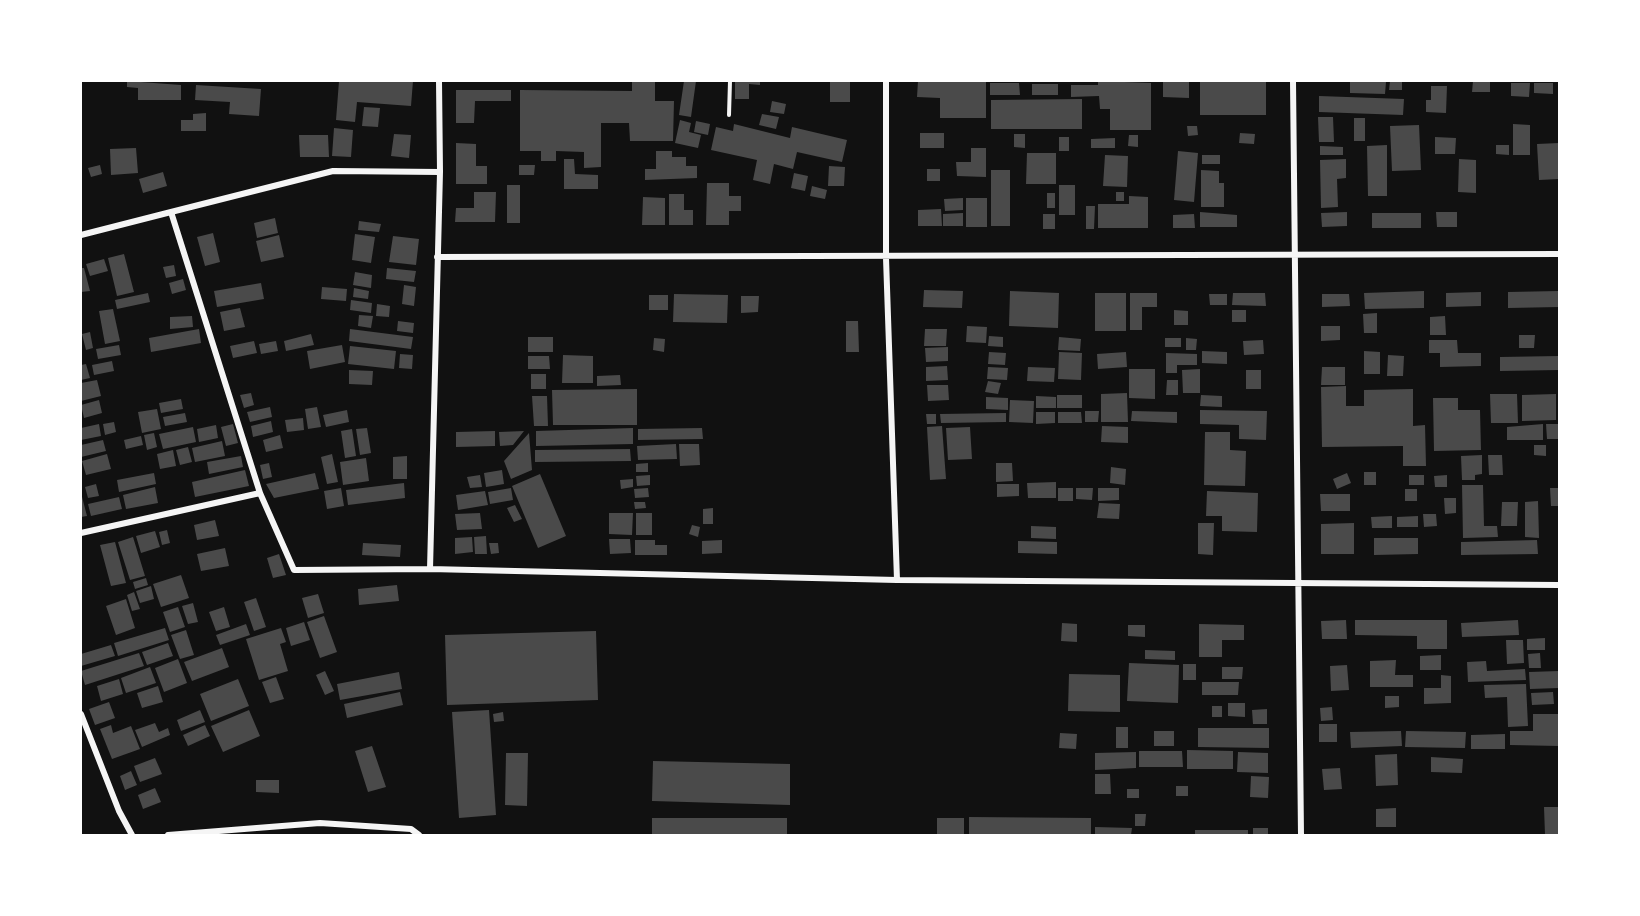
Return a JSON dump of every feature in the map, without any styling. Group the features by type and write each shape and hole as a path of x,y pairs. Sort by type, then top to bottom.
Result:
{"street":[{"path":"430,569 440,172 439,81"},
{"path":"885,81 886,258 897,580"},
{"path":"1293,81 1293,253 1300,585 1301,835"},
{"path":"81,236 333,171 440,172"},
{"path":"171,212 260,493 294,570 430,569 897,580 1300,585 1559,585"},
{"path":"437,257 886,258 1293,253 1559,254"},
{"path":"81,533 260,493"},
{"path":"81,714 119,811 132,835"},
{"path":"168,835 320,823 411,829 419,835"}],"path":[{"path":"729,81 729,115"}],"building":[{"path":"127,81 181,85 181,100 138,100 138,88 127,87"},
{"path":"339,81 413,81 411,106 357,102 355,122 336,120"},
{"path":"632,81 655,81 655,101 674,101 673,141 630,141 629,123 601,123 601,167 584,168 584,152 556,151 556,161 541,161 541,151 520,151 520,90 632,91"},
{"path":"684,81 696,81 691,117 679,115"},
{"path":"735,81 760,81 760,85 749,84 749,99 735,99"},
{"path":"918,81 986,81 986,118 940,118 940,98 917,97"},
{"path":"1098,81 1151,83 1151,130 1110,130 1110,109 1100,109 1099,96 1071,97 1071,85 1098,85"},
{"path":"1200,81 1266,81 1266,115 1200,115"},
{"path":"1350,81 1386,82 1385,94 1350,93"},
{"path":"1390,81 1402,81 1402,90 1389,90"},
{"path":"1473,81 1490,82 1490,92 1472,92"},
{"path":"830,82 850,82 850,102 830,102"},
{"path":"1163,82 1189,82 1189,98 1163,97"},
{"path":"990,83 1019,83 1020,95 990,95"},
{"path":"1511,83 1530,83 1529,97 1511,96"},
{"path":"1534,83 1553,83 1553,94 1534,93"},
{"path":"1032,84 1058,84 1058,95 1032,95"},
{"path":"196,85 261,89 259,116 229,114 230,102 195,100"},
{"path":"1431,86 1447,86 1446,113 1426,112 1426,100 1431,100"},
{"path":"456,90 511,90 511,101 475,101 474,123 456,123"},
{"path":"1319,96 1404,99 1403,115 1319,112"},
{"path":"1082,99 1082,129 991,129 991,100"},
{"path":"772,101 786,104 784,114 770,112"},
{"path":"364,107 380,108 378,127 362,126"},
{"path":"206,113 206,131 181,131 181,120 193,120 193,114"},
{"path":"762,114 779,117 776,129 759,125"},
{"path":"1318,117 1333,117 1334,142 1319,142"},
{"path":"1354,118 1365,118 1365,141 1354,141"},
{"path":"680,120 691,123 689,132 701,135 698,148 675,143"},
{"path":"696,121 710,124 708,135 694,132"},
{"path":"734,124 790,138 792,127 847,140 842,162 797,152 793,169 774,164 770,184 753,180 757,160 711,150 716,127 733,131"},
{"path":"1513,124 1530,125 1530,155 1513,155"},
{"path":"1419,125 1421,170 1392,171 1390,126"},
{"path":"1187,126 1197,126 1198,135 1188,136"},
{"path":"334,128 353,130 351,157 332,156"},
{"path":"920,133 944,133 944,148 920,148"},
{"path":"1240,133 1255,134 1254,144 1239,143"},
{"path":"394,134 411,135 409,158 391,156"},
{"path":"1014,134 1025,134 1025,148 1014,147"},
{"path":"299,135 328,135 329,157 300,157"},
{"path":"1129,135 1138,135 1138,147 1128,146"},
{"path":"1059,137 1069,137 1069,151 1059,151"},
{"path":"1435,137 1456,138 1455,154 1435,154"},
{"path":"1115,138 1115,148 1091,148 1091,139"},
{"path":"456,143 476,144 476,166 487,166 487,184 456,184"},
{"path":"1559,143 1559,179 1539,180 1537,144"},
{"path":"1387,145 1387,196 1368,196 1367,146"},
{"path":"1496,145 1509,145 1509,155 1496,154"},
{"path":"1320,146 1343,147 1343,155 1320,155"},
{"path":"136,148 138,173 111,175 110,149"},
{"path":"971,148 986,148 986,177 957,176 956,162 971,162"},
{"path":"656,151 672,151 672,157 686,157 686,166 697,166 697,178 645,180 645,169 656,169"},
{"path":"1178,151 1198,153 1194,202 1174,200"},
{"path":"1027,153 1056,153 1056,184 1026,184"},
{"path":"1105,155 1128,156 1127,187 1103,186"},
{"path":"1202,155 1220,155 1220,164 1202,164"},
{"path":"564,159 574,159 575,174 598,175 598,189 564,189"},
{"path":"1346,159 1346,178 1337,179 1338,207 1321,208 1320,160"},
{"path":"1459,159 1476,160 1476,193 1458,192"},
{"path":"100,165 102,174 91,177 88,168"},
{"path":"519,165 535,165 534,175 519,175"},
{"path":"829,166 845,167 844,186 828,186"},
{"path":"927,169 940,169 940,181 927,181"},
{"path":"991,170 1010,170 1010,226 991,226"},
{"path":"1201,170 1219,171 1219,183 1224,183 1224,207 1201,207"},
{"path":"163,172 167,186 143,193 139,179"},
{"path":"794,173 808,176 805,191 791,188"},
{"path":"707,183 729,183 729,196 741,196 741,211 729,211 729,225 706,225"},
{"path":"507,185 520,185 520,223 507,223"},
{"path":"1059,185 1075,185 1075,215 1059,215"},
{"path":"812,186 827,190 825,199 810,196"},
{"path":"474,192 496,192 495,222 455,222 456,208 474,208"},
{"path":"1116,192 1124,192 1124,201 1116,201"},
{"path":"1047,193 1055,193 1055,208 1047,208"},
{"path":"669,194 684,194 684,210 693,210 693,225 669,225"},
{"path":"1129,196 1148,197 1148,228 1098,228 1098,204 1129,204"},
{"path":"643,197 665,198 665,225 642,225"},
{"path":"963,198 963,210 945,211 944,199"},
{"path":"966,198 987,198 987,227 966,227"},
{"path":"1086,206 1095,206 1094,229 1086,229"},
{"path":"941,209 942,226 918,226 918,210"},
{"path":"1200,212 1237,215 1237,227 1200,227"},
{"path":"1347,212 1347,226 1322,227 1321,213"},
{"path":"1436,212 1457,212 1457,227 1437,227"},
{"path":"963,213 963,226 943,226 943,214"},
{"path":"1372,213 1421,213 1421,228 1372,228"},
{"path":"1043,214 1055,214 1055,229 1043,229"},
{"path":"1194,214 1195,228 1173,228 1173,215"},
{"path":"275,218 278,233 257,238 254,223"},
{"path":"359,221 381,224 379,232 358,230"},
{"path":"213,233 220,262 205,266 197,237"},
{"path":"355,234 375,237 371,263 352,260"},
{"path":"279,235 284,257 261,262 256,241"},
{"path":"393,236 419,239 416,265 389,262"},
{"path":"124,254 134,292 117,296 108,258"},
{"path":"104,259 108,271 90,276 86,264"},
{"path":"174,265 176,276 166,278 163,267"},
{"path":"81,268 84,268 90,291 81,292"},
{"path":"387,268 416,271 414,282 386,279"},
{"path":"355,272 372,275 371,288 353,285"},
{"path":"183,279 186,290 172,294 169,283"},
{"path":"261,283 264,299 217,307 214,291"},
{"path":"404,285 416,287 414,306 402,304"},
{"path":"322,287 347,289 346,301 321,299"},
{"path":"354,288 369,291 368,299 353,297"},
{"path":"924,290 963,291 962,308 923,307"},
{"path":"1010,291 1059,293 1058,328 1009,326"},
{"path":"1424,291 1424,308 1365,309 1364,293"},
{"path":"1559,291 1559,307 1508,308 1508,292"},
{"path":"1481,292 1481,306 1446,307 1446,293"},
{"path":"148,293 150,302 117,309 115,300"},
{"path":"1095,293 1126,293 1126,331 1095,331"},
{"path":"1130,293 1157,293 1157,307 1142,307 1142,330 1130,330"},
{"path":"1233,293 1265,293 1266,306 1232,305"},
{"path":"674,294 728,295 727,323 673,322"},
{"path":"1209,294 1227,294 1227,305 1210,305"},
{"path":"1322,294 1349,294 1350,306 1322,307"},
{"path":"649,295 668,295 668,310 649,310"},
{"path":"741,296 759,296 758,312 741,313"},
{"path":"351,300 372,303 371,313 350,310"},
{"path":"377,304 390,306 389,317 376,316"},
{"path":"240,308 245,327 224,331 220,312"},
{"path":"113,309 120,341 105,344 99,311"},
{"path":"1174,310 1188,311 1188,325 1174,325"},
{"path":"1232,310 1246,310 1246,322 1232,322"},
{"path":"1377,313 1377,333 1364,333 1363,314"},
{"path":"359,315 373,316 371,328 358,326"},
{"path":"192,316 193,327 170,329 170,317"},
{"path":"1445,316 1446,335 1430,335 1430,317"},
{"path":"398,321 414,323 413,333 397,331"},
{"path":"846,321 858,321 859,352 846,352"},
{"path":"967,326 987,327 986,343 966,342"},
{"path":"1321,326 1340,326 1340,340 1321,341"},
{"path":"199,329 201,343 151,352 149,338"},
{"path":"350,329 413,337 411,349 349,341"},
{"path":"925,329 947,329 946,346 924,346"},
{"path":"90,332 93,348 86,350 82,334"},
{"path":"311,334 314,345 286,351 284,341"},
{"path":"1519,335 1535,335 1534,348 1519,348"},
{"path":"989,336 1003,337 1003,347 988,346"},
{"path":"528,337 553,337 553,352 528,352"},
{"path":"1059,337 1081,339 1080,351 1058,350"},
{"path":"654,338 665,339 664,352 653,350"},
{"path":"1165,338 1181,338 1181,347 1165,347"},
{"path":"1186,338 1197,339 1196,350 1186,350"},
{"path":"1263,340 1264,354 1244,355 1243,341"},
{"path":"1429,340 1457,340 1458,353 1481,353 1481,366 1440,367 1440,353 1429,353"},
{"path":"254,341 257,353 233,358 230,346"},
{"path":"276,341 278,351 261,354 259,344"},
{"path":"119,345 121,355 98,359 96,349"},
{"path":"342,345 345,362 310,369 307,351"},
{"path":"350,346 396,351 394,369 348,364"},
{"path":"948,347 948,361 926,362 925,348"},
{"path":"1202,351 1227,352 1227,364 1202,363"},
{"path":"1364,351 1380,352 1380,374 1364,374"},
{"path":"989,352 1006,353 1005,365 988,364"},
{"path":"1059,352 1082,353 1081,380 1058,379"},
{"path":"1126,352 1127,367 1098,369 1097,354"},
{"path":"1166,353 1197,354 1197,365 1177,365 1177,373 1166,373"},
{"path":"400,354 413,355 412,369 399,368"},
{"path":"563,355 593,356 593,383 562,383"},
{"path":"1388,355 1404,356 1403,376 1387,376"},
{"path":"528,356 549,356 550,369 528,369"},
{"path":"1559,356 1559,370 1500,371 1500,357"},
{"path":"112,361 114,371 94,375 92,365"},
{"path":"86,364 90,378 81,380 81,365"},
{"path":"947,366 948,380 926,381 926,367"},
{"path":"988,367 1008,368 1007,380 987,379"},
{"path":"1028,367 1055,368 1054,382 1027,381"},
{"path":"1322,367 1345,367 1345,385 1321,385"},
{"path":"1129,369 1155,369 1155,399 1129,398"},
{"path":"1200,369 1200,393 1183,393 1182,370"},
{"path":"349,370 373,371 372,385 349,384"},
{"path":"1246,370 1261,370 1261,389 1246,389"},
{"path":"531,374 546,374 546,389 531,389"},
{"path":"620,375 621,385 597,386 597,376"},
{"path":"97,380 101,396 81,401 81,383"},
{"path":"1167,380 1178,380 1178,395 1166,395"},
{"path":"988,381 1001,383 998,394 985,392"},
{"path":"927,385 948,385 949,400 928,401"},
{"path":"1346,386 1346,406 1364,406 1364,390 1413,389 1413,426 1425,425 1426,466 1403,466 1403,446 1322,447 1321,387"},
{"path":"637,389 637,425 553,425 552,390"},
{"path":"251,393 254,405 244,408 240,395"},
{"path":"1127,393 1128,422 1101,422 1101,394"},
{"path":"1490,394 1517,394 1518,423 1491,423"},
{"path":"1556,394 1556,420 1522,421 1522,395"},
{"path":"1057,395 1082,395 1082,408 1057,408"},
{"path":"1201,395 1222,396 1222,407 1200,406"},
{"path":"532,396 547,396 548,426 534,426"},
{"path":"1036,396 1056,397 1056,408 1036,408"},
{"path":"986,397 1008,398 1008,410 986,409"},
{"path":"1433,398 1458,398 1458,410 1480,410 1481,450 1434,451"},
{"path":"181,399 183,409 161,413 159,403"},
{"path":"99,400 102,413 84,418 81,405"},
{"path":"1010,400 1034,401 1033,423 1009,422"},
{"path":"270,407 272,417 250,422 247,412"},
{"path":"317,407 321,427 308,429 305,409"},
{"path":"157,409 161,429 142,433 138,412"},
{"path":"347,410 349,422 326,427 323,415"},
{"path":"1200,410 1267,411 1266,440 1239,439 1239,425 1200,424"},
{"path":"1085,411 1099,411 1098,422 1085,422"},
{"path":"1132,411 1177,412 1177,423 1131,421"},
{"path":"1036,412 1055,412 1055,423 1036,424"},
{"path":"1058,412 1081,412 1082,423 1058,423"},
{"path":"185,413 187,422 165,426 163,417"},
{"path":"1006,413 1006,422 941,423 940,414"},
{"path":"926,414 936,414 936,424 927,424"},
{"path":"303,418 304,430 287,432 285,420"},
{"path":"271,421 273,432 253,437 251,426"},
{"path":"114,422 116,432 105,435 103,424"},
{"path":"99,424 101,436 81,440 81,428"},
{"path":"233,424 238,443 226,446 221,427"},
{"path":"1543,424 1543,440 1507,440 1507,427"},
{"path":"1546,424 1559,424 1559,439 1547,439"},
{"path":"216,425 218,438 199,442 197,429"},
{"path":"942,426 946,479 930,480 927,427"},
{"path":"1102,426 1128,427 1128,443 1101,442"},
{"path":"193,427 196,442 163,449 159,434"},
{"path":"970,427 972,459 948,460 946,428"},
{"path":"367,428 371,453 360,455 356,429"},
{"path":"633,428 633,444 536,446 536,431"},
{"path":"702,428 703,439 638,440 638,429"},
{"path":"352,429 356,456 345,458 341,431"},
{"path":"495,431 495,446 456,447 456,432"},
{"path":"524,431 513,445 500,446 499,432"},
{"path":"1205,432 1230,432 1230,450 1246,451 1245,486 1204,485"},
{"path":"154,433 157,447 147,450 144,435"},
{"path":"529,433 532,470 511,479 504,461"},
{"path":"280,435 283,448 266,452 263,440"},
{"path":"141,436 143,445 126,449 124,440"},
{"path":"103,440 106,451 81,457 81,445"},
{"path":"222,441 225,456 195,462 192,448"},
{"path":"676,444 677,459 638,460 637,446"},
{"path":"679,444 699,444 700,465 680,466"},
{"path":"1534,445 1546,445 1546,456 1534,455"},
{"path":"188,447 192,462 180,465 176,450"},
{"path":"630,449 631,461 535,462 535,450"},
{"path":"173,450 176,466 160,469 157,454"},
{"path":"107,454 111,469 86,475 82,461"},
{"path":"332,454 338,482 327,484 321,457"},
{"path":"1482,455 1482,474 1475,475 1475,480 1462,480 1461,456"},
{"path":"1488,455 1502,455 1503,475 1489,475"},
{"path":"241,456 243,467 209,474 207,462"},
{"path":"407,456 407,479 393,479 393,457"},
{"path":"366,458 369,481 343,485 340,462"},
{"path":"269,463 272,477 263,479 260,465"},
{"path":"648,463 648,472 636,472 636,464"},
{"path":"996,463 1012,463 1013,481 996,482"},
{"path":"1111,467 1126,469 1125,485 1110,483"},
{"path":"245,470 249,486 195,497 192,482"},
{"path":"502,470 504,484 486,487 484,473"},
{"path":"1364,472 1376,472 1376,485 1364,485"},
{"path":"154,473 156,484 119,492 117,480"},
{"path":"315,473 319,489 274,498 266,484"},
{"path":"1347,473 1351,483 1337,489 1333,479"},
{"path":"540,474 566,536 538,548 512,486"},
{"path":"480,475 482,487 470,488 467,477"},
{"path":"650,475 650,485 637,486 636,476"},
{"path":"1409,475 1424,475 1424,485 1409,485"},
{"path":"1447,475 1447,487 1435,487 1434,476"},
{"path":"633,479 633,487 621,489 620,480"},
{"path":"1056,482 1056,498 1028,498 1027,483"},
{"path":"404,483 405,498 348,505 346,490"},
{"path":"96,484 99,496 88,498 85,487"},
{"path":"997,484 1019,484 1019,496 997,497"},
{"path":"1462,485 1483,485 1484,526 1497,526 1498,537 1463,538"},
{"path":"155,487 158,503 126,509 123,495"},
{"path":"341,488 344,506 327,509 324,491"},
{"path":"511,488 513,500 490,504 488,492"},
{"path":"648,488 649,497 635,498 634,489"},
{"path":"1058,488 1073,488 1073,501 1058,501"},
{"path":"1076,488 1093,488 1092,500 1076,499"},
{"path":"1098,488 1119,488 1119,500 1098,501"},
{"path":"1550,488 1559,488 1559,506 1551,506"},
{"path":"1405,489 1417,489 1417,501 1405,501"},
{"path":"485,491 488,505 458,510 456,495"},
{"path":"1207,491 1258,493 1257,532 1222,531 1222,516 1206,516"},
{"path":"81,493 87,516 81,517"},
{"path":"1320,494 1350,494 1350,511 1321,511"},
{"path":"119,497 122,509 91,516 88,504"},
{"path":"1444,498 1456,498 1456,513 1445,514"},
{"path":"1538,501 1539,538 1525,537 1525,502"},
{"path":"634,502 645,502 646,508 635,509"},
{"path":"1502,502 1518,502 1517,526 1501,526"},
{"path":"1099,503 1120,504 1119,519 1097,518"},
{"path":"515,505 522,519 514,522 507,508"},
{"path":"713,508 713,524 703,524 703,509"},
{"path":"480,513 482,529 457,530 455,514"},
{"path":"609,513 633,513 632,535 609,534"},
{"path":"636,513 652,513 652,535 636,535"},
{"path":"1423,514 1436,514 1437,526 1424,527"},
{"path":"1392,516 1392,528 1372,528 1371,517"},
{"path":"1418,516 1418,527 1397,527 1397,517"},
{"path":"215,520 219,536 197,540 194,525"},
{"path":"1198,523 1214,523 1213,555 1198,554"},
{"path":"1354,523 1354,554 1321,554 1321,524"},
{"path":"692,525 700,527 698,537 689,534"},
{"path":"1031,526 1056,527 1056,539 1031,538"},
{"path":"167,530 170,543 162,545 159,532"},
{"path":"155,531 160,547 141,553 136,536"},
{"path":"486,536 487,554 475,554 474,537"},
{"path":"133,537 145,576 130,580 118,542"},
{"path":"472,537 473,552 455,554 455,538"},
{"path":"1374,538 1418,538 1418,554 1374,555"},
{"path":"609,539 630,539 631,553 610,554"},
{"path":"635,540 655,540 655,545 667,545 667,555 635,555"},
{"path":"722,540 722,553 702,554 702,541"},
{"path":"1537,540 1538,554 1461,555 1461,542"},
{"path":"1018,541 1057,542 1057,554 1018,553"},
{"path":"115,542 126,583 111,586 100,545"},
{"path":"363,543 401,545 400,557 362,555"},
{"path":"489,543 498,543 499,553 491,554"},
{"path":"225,548 229,566 201,571 197,554"},
{"path":"279,554 286,575 273,578 267,558"},
{"path":"181,575 189,598 161,607 153,584"},
{"path":"146,578 148,585 135,589 133,582"},
{"path":"397,585 399,601 359,605 358,589"},
{"path":"151,586 154,599 140,603 136,591"},
{"path":"134,592 140,609 132,611 127,595"},
{"path":"318,594 324,613 308,618 302,598"},
{"path":"256,598 266,627 254,631 244,602"},
{"path":"126,599 135,628 116,635 106,606"},
{"path":"193,603 198,622 188,624 182,606"},
{"path":"178,607 185,627 170,632 163,612"},
{"path":"224,607 230,627 216,631 209,612"},
{"path":"324,616 337,652 320,658 307,622"},
{"path":"1346,620 1347,639 1322,639 1321,621"},
{"path":"1355,620 1447,620 1447,649 1417,649 1417,636 1355,635"},
{"path":"1518,620 1519,635 1462,637 1461,623"},
{"path":"304,622 310,640 291,646 286,628"},
{"path":"1062,623 1077,624 1077,642 1061,641"},
{"path":"246,624 250,635 220,645 216,635"},
{"path":"1199,624 1244,625 1244,640 1222,640 1222,657 1199,657"},
{"path":"1128,625 1145,625 1145,637 1128,636"},
{"path":"165,628 169,640 118,656 114,643"},
{"path":"281,628 286,642 280,644 288,671 259,680 246,639"},
{"path":"186,630 194,655 180,659 171,635"},
{"path":"596,631 598,700 447,705 445,635"},
{"path":"1545,638 1545,650 1527,650 1527,639"},
{"path":"1506,640 1523,640 1524,663 1507,664"},
{"path":"168,643 173,656 147,665 142,652"},
{"path":"111,645 115,656 81,666 81,654"},
{"path":"222,648 229,667 192,681 184,662"},
{"path":"1145,650 1175,651 1175,660 1145,659"},
{"path":"139,653 144,666 85,685 81,671"},
{"path":"1540,653 1541,668 1529,668 1528,654"},
{"path":"1441,655 1441,670 1420,670 1420,656"},
{"path":"178,659 187,683 164,692 155,668"},
{"path":"1396,660 1395,675 1413,675 1413,687 1370,687 1370,661"},
{"path":"1486,661 1487,671 1525,669 1526,680 1468,682 1467,662"},
{"path":"1129,663 1179,665 1178,703 1127,701"},
{"path":"1183,664 1196,664 1196,680 1183,680"},
{"path":"1347,665 1349,690 1331,691 1330,666"},
{"path":"150,667 156,683 126,693 121,678"},
{"path":"1222,667 1243,667 1242,679 1222,679"},
{"path":"325,671 334,691 325,695 316,675"},
{"path":"1559,671 1559,688 1530,689 1529,672"},
{"path":"399,672 402,689 340,700 337,684"},
{"path":"1069,674 1120,675 1120,712 1068,711"},
{"path":"1441,675 1451,676 1451,703 1424,704 1424,688 1441,688"},
{"path":"276,677 284,699 270,703 262,682"},
{"path":"119,679 123,694 101,701 97,686"},
{"path":"238,679 249,706 211,721 200,694"},
{"path":"1202,682 1239,682 1238,695 1202,695"},
{"path":"1526,684 1528,726 1508,727 1507,697 1485,698 1484,685"},
{"path":"158,686 163,702 142,708 137,693"},
{"path":"400,692 403,705 347,718 344,704"},
{"path":"1553,692 1554,704 1532,705 1531,693"},
{"path":"1385,696 1399,696 1399,707 1385,708"},
{"path":"109,702 115,718 95,725 89,709"},
{"path":"1228,703 1245,703 1245,717 1228,716"},
{"path":"1212,706 1222,706 1222,717 1212,717"},
{"path":"1332,707 1333,720 1321,721 1320,708"},
{"path":"1267,709 1267,724 1253,724 1252,710"},
{"path":"200,710 205,722 181,731 177,720"},
{"path":"249,710 260,736 223,752 211,726"},
{"path":"489,710 496,815 459,818 452,712"},
{"path":"503,712 504,721 494,722 493,714"},
{"path":"1533,714 1559,714 1559,746 1510,745 1510,731 1533,731"},
{"path":"155,723 159,732 168,728 170,735 142,747 135,730"},
{"path":"1319,724 1337,724 1337,742 1319,742"},
{"path":"111,725 113,733 131,726 140,749 112,759 100,729"},
{"path":"205,725 210,736 188,746 183,735"},
{"path":"1116,727 1128,727 1128,748 1116,748"},
{"path":"1198,728 1269,728 1269,748 1198,747"},
{"path":"1154,731 1174,731 1174,746 1154,746"},
{"path":"1401,731 1402,746 1351,748 1350,732"},
{"path":"1406,731 1466,732 1465,748 1405,747"},
{"path":"1060,733 1077,734 1076,749 1059,748"},
{"path":"1505,734 1505,749 1471,749 1471,735"},
{"path":"372,746 386,787 368,792 355,751"},
{"path":"1187,750 1233,751 1233,769 1187,769"},
{"path":"1139,751 1182,751 1183,767 1139,767"},
{"path":"1136,752 1136,768 1095,770 1095,753"},
{"path":"1238,752 1268,753 1268,773 1237,772"},
{"path":"506,753 528,753 527,806 505,805"},
{"path":"1397,754 1398,785 1376,786 1375,755"},
{"path":"1431,757 1463,759 1462,773 1431,772"},
{"path":"155,758 162,774 140,782 134,766"},
{"path":"653,761 790,764 790,805 652,801"},
{"path":"1340,768 1342,789 1324,790 1322,769"},
{"path":"131,771 137,785 125,790 120,776"},
{"path":"1095,774 1110,774 1111,794 1095,794"},
{"path":"1251,776 1269,777 1268,798 1250,797"},
{"path":"256,780 279,780 279,793 256,792"},
{"path":"1176,786 1188,786 1188,796 1176,796"},
{"path":"155,788 161,802 143,809 138,795"},
{"path":"1127,789 1139,789 1139,798 1127,798"},
{"path":"1544,807 1559,807 1559,835 1545,835"},
{"path":"1396,808 1396,827 1376,827 1376,809"},
{"path":"1135,814 1146,814 1145,826 1135,826"},
{"path":"969,817 1091,818 1091,835 969,835"},
{"path":"652,818 787,818 787,835 652,835"},
{"path":"937,818 964,818 964,835 937,835"},
{"path":"1095,827 1132,828 1131,835 1095,835"},
{"path":"1253,828 1268,828 1268,835 1253,835"},
{"path":"1195,830 1248,830 1248,835 1195,835"}]}
